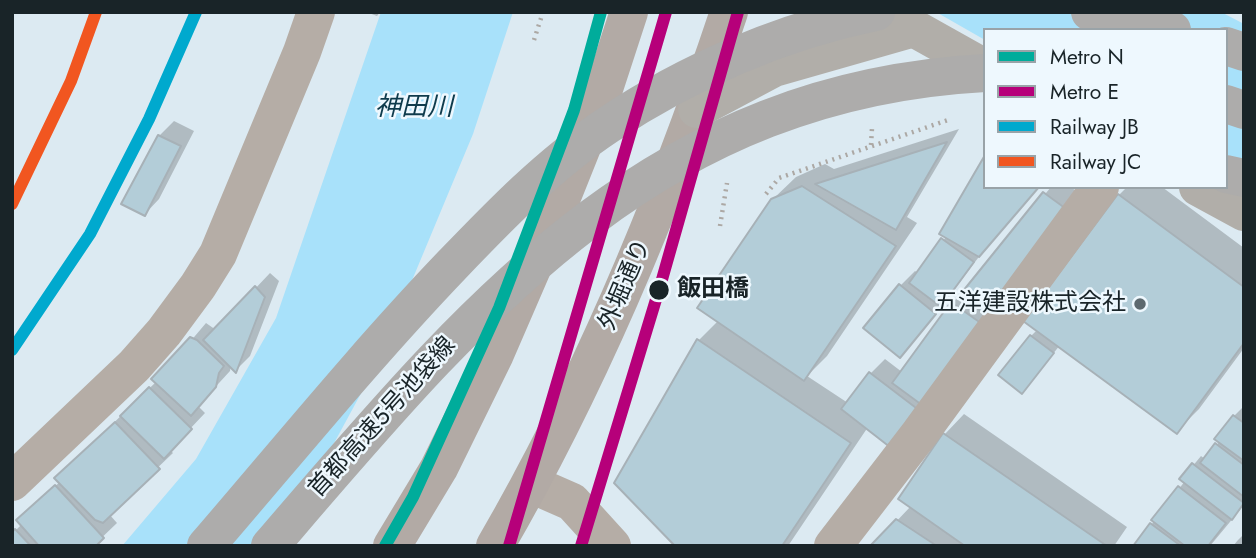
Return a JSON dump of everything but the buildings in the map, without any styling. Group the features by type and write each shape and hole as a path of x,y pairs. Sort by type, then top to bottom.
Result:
{"highway":[{"name":"首都高速5号池袋線","path":"206,546 363,362 431,287 491,225 569,154 607,125 703,73 794,34 876,12"},
{"path":"1090,12 1163,28"},
{"name":"首都高速5号池袋線","path":"270,546 365,436 486,306 556,243 645,179 729,134 783,112 889,85 983,71"}],"main road":[{"path":"392,546 439,468 495,354 598,107 629,12"},
{"name":"外堀通り","path":"495,546 531,484 585,379 620,302 696,109 729,12"},
{"path":"696,109 775,68 900,20 983,70"},
{"path":"1202,189 1244,212"}],"street":[{"path":"12,482 134,366 164,332 198,286 218,254 316,12"},
{"path":"833,546 929,422 1099,189"},
{"path":"531,484 572,502 612,546"}],"path":[{"path":"534,40 543,12"},
{"path":"766,194 779,178 956,117"}],"water":[{"name":"神田川","path":"381,12 513,12 473,134 378,362 287,530 273,546 122,546 196,459 276,318"},
{"path":"936,12 1221,12 1244,24 1244,185 1228,176 1228,28 983,28 983,39"}],"metro line":[{"name":"N","path":"385,546 413,497 499,308 574,110 601,12"},
{"name":"E","path":"509,546 666,12"},
{"name":"E","path":"581,546 661,283 738,12"}],"rail line":[{"name":"JC","path":"12,204 71,81 96,12"},
{"name":"JB","path":"12,350 90,234 149,119 196,12"}],"place":[{"name":"飯田橋","path":"659,290"},
{"name":"五洋建設株式会社","path":"1140,304"}]}
